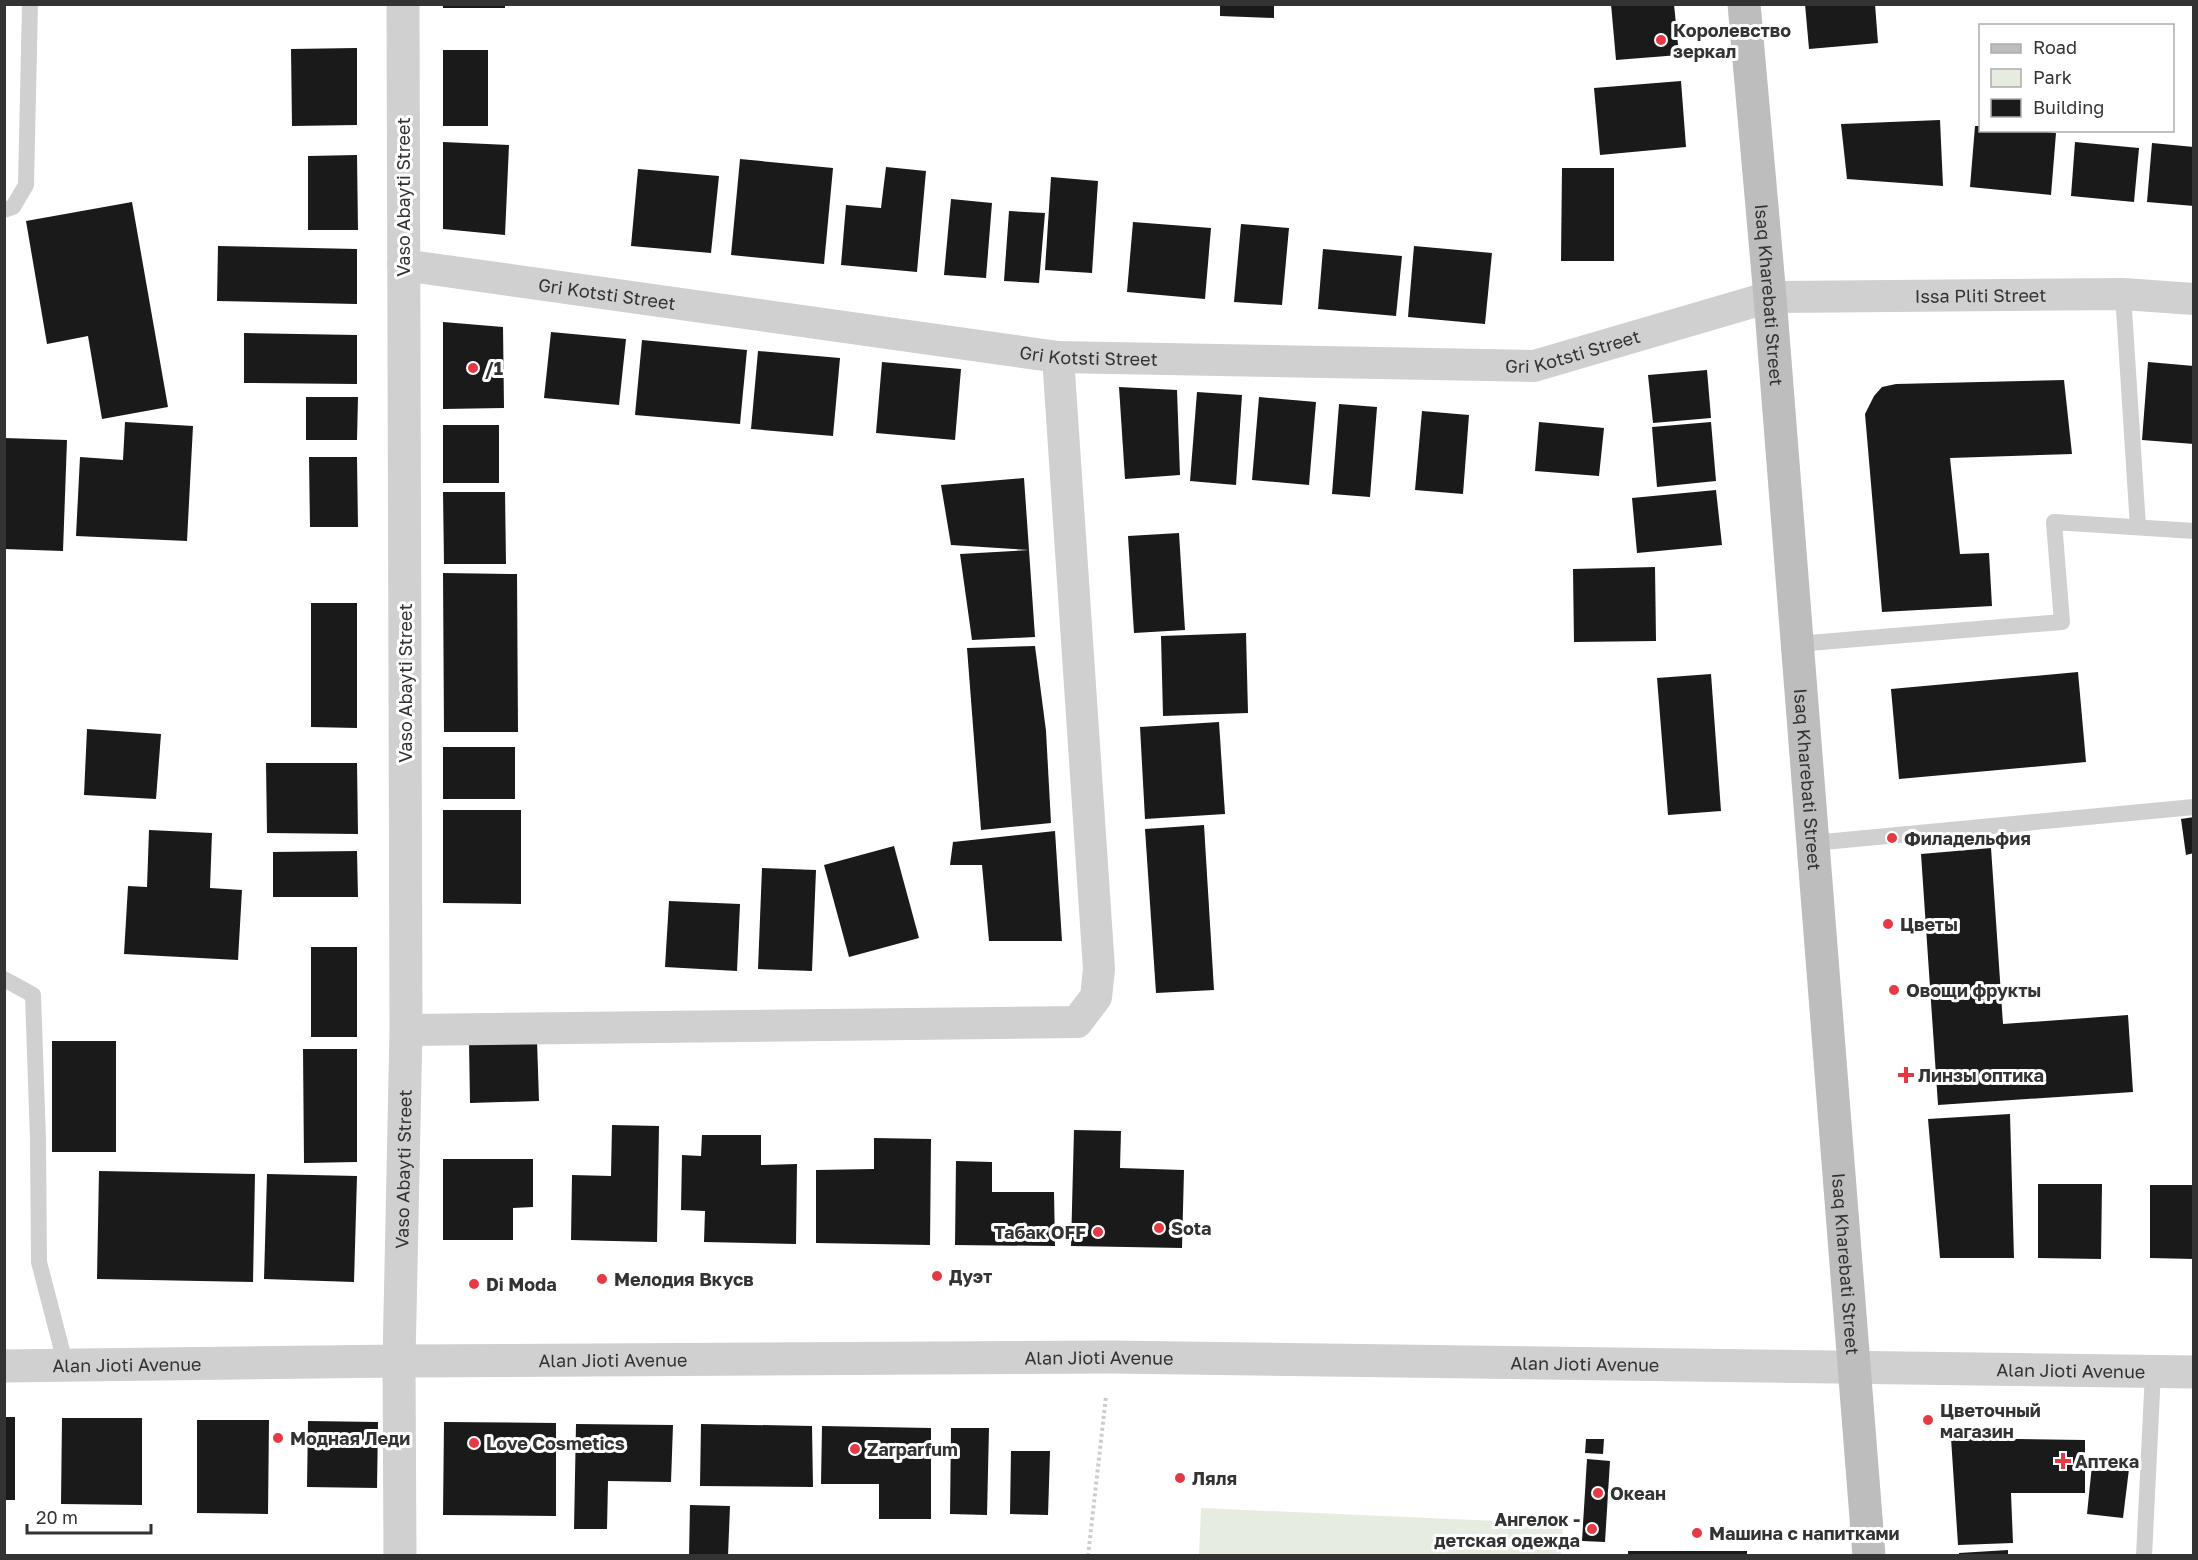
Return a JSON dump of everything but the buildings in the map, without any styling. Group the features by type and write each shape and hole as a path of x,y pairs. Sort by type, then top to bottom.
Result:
{"main road":[{"name":"Isaq Kharebati Street","path":"1744,4 1770,297 1869,1556"}],"street":[{"name":"Vaso Abayti Street","path":"400,1556 399,1361 406,1030 403,4"},
{"name":"Gri Kotsti Street","path":"403,265 1058,357 1534,366 1770,297"},
{"name":"Issa Pliti Street","path":"1770,297 2123,294 2193,299"},
{"path":"406,1030 1077,1022 1096,997 1099,969 1058,357"},
{"name":"Alan Jioti Avenue","path":"4,1366 1111,1356 2193,1372"}],"lane":[{"path":"4,210 14,207 26,185 30,4"},
{"path":"2123,294 2138,527"},
{"path":"1797,644 2062,622 2054,522 2193,531"},
{"path":"1813,843 2193,807"},
{"path":"4,979 33,995 39,1262 66,1366"},
{"path":"2144,1556 2152,1372"}],"path":[{"path":"1088,1556 1111,1356"}],"green space":[{"path":"1201,1508 1563,1524 1561,1555 1199,1555"}],"place":[{"name":"Королевство зеркал","path":"1661,40"},
{"name":"/1","path":"473,368"},
{"name":"Филадельфия","path":"1892,838"},
{"name":"Цветы","path":"1888,924"},
{"name":"Овощи фрукты","path":"1894,990"},
{"name":"Линзы оптика","path":"1906,1075"},
{"name":"Sota","path":"1159,1228"},
{"name":"Табак OFF","path":"1098,1232"},
{"name":"Дуэт","path":"937,1276"},
{"name":"Мелодия Вкусв","path":"602,1279"},
{"name":"Di Moda","path":"474,1284"},
{"name":"Цветочный магазин","path":"1928,1420"},
{"name":"Модная Леди","path":"278,1438"},
{"name":"Love Cosmetics","path":"474,1443"},
{"name":"Zarparfum","path":"855,1449"},
{"name":"Аптека","path":"2063,1461"},
{"name":"Ляля","path":"1180,1478"},
{"name":"Океан","path":"1598,1493"},
{"name":"Ангелок - детская одежда","path":"1592,1529"},
{"name":"Машина с напитками","path":"1697,1533"}]}
